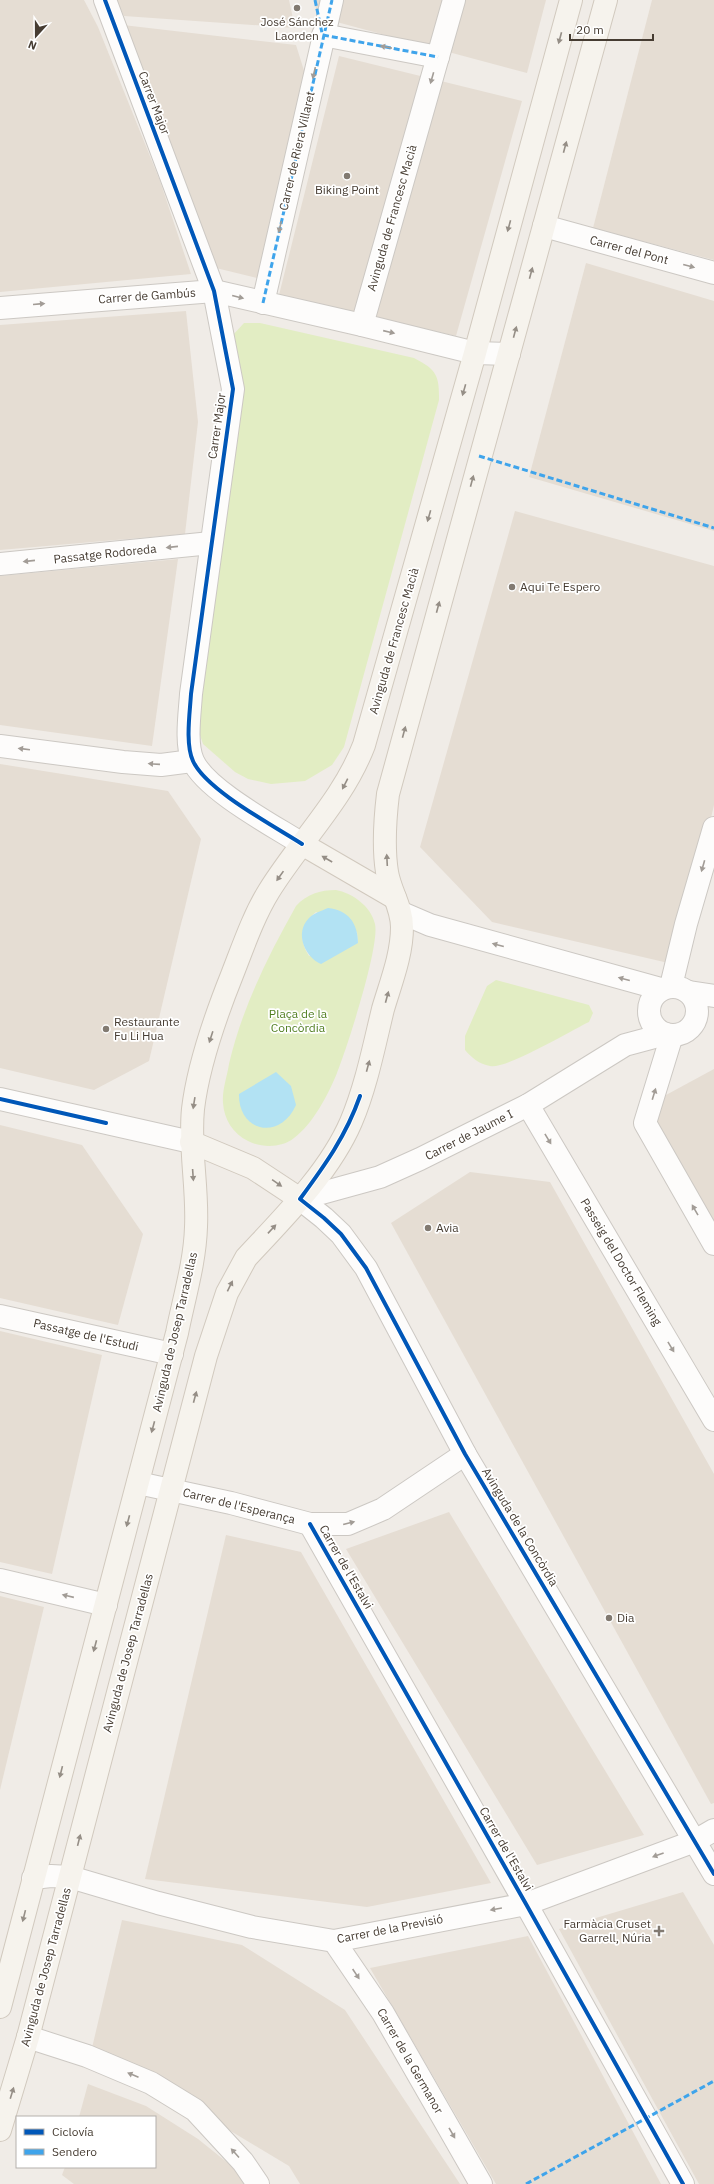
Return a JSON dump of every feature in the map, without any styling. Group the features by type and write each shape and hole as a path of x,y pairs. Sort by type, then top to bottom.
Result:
{"main road":[{"name":"Avinguda de Francesc Macià","path":"302,844 340,793 364,745 475,353 571,0"},
{"path":"398,905 302,844 269,891 253,923 232,976 202,1065 196,1089 191,1142 253,1168 300,1199 328,1162 351,1123 360,1096 401,944 398,905 387,872 386,841 388,794 606,0"},
{"name":"Avinguda de Josep Tarradellas","path":"2,1996 172,1354 194,1253 196,1227 191,1142"},
{"name":"Avinguda de Josep Tarradellas","path":"0,2130 28,2037 206,1356 227,1293 246,1258 300,1199"}],"street":[{"name":"Carrer Major","path":"105,0 214,291 233,389 191,694 189,739 192,761"},
{"name":"Carrer de Riera Villaret","path":"263,303 323,35 315,0"},
{"path":"332,0 323,35 438,57"},
{"name":"Avinguda de Francesc Macià","path":"362,326 454,0"},
{"name":"Carrer del Pont","path":"544,226 714,273"},
{"name":"Carrer de Gambús","path":"0,308 214,291 362,326"},
{"path":"362,326 475,353 509,354"},
{"name":"Passatge Rodoreda","path":"0,564 211,544"},
{"path":"0,746 123,762 161,765 192,761 206,779 241,805 302,844"},
{"path":"674,989 686,924 714,828"},
{"path":"398,905 430,925 674,989 714,996"},
{"path":"676,1032 658,1030 651,1022 648,1014 649,1004 654,995 674,989 695,1000 697,1010 696,1018 676,1032 646,1123 714,1244"},
{"name":"Carrer de Jaume I","path":"625,1045 648,1014"},
{"name":"Carrer de Jaume I","path":"300,1199 380,1176 420,1159 528,1105 625,1045 676,1032 714,1019"},
{"path":"0,1099 191,1142"},
{"name":"Passeig del Doctor Fleming","path":"528,1105 714,1420"},
{"name":"Avinguda de la Concòrdia","path":"300,1199 341,1234 366,1268 464,1454 714,1874"},
{"name":"Passatge de l'Estudi","path":"0,1316 172,1354"},
{"name":"Carrer de l'Esperança","path":"138,1483 170,1489 310,1524 348,1524 383,1509 464,1454"},
{"name":"Carrer de l'Estalvi","path":"310,1524 683,2184"},
{"path":"0,1580 106,1605"},
{"name":"Carrer de la Previsió","path":"34,1878 51,1876 70,1877 158,1903 252,1927 334,1941 526,1904 695,1841 714,1830"},
{"name":"Carrer de la Germanor","path":"334,1941 383,2013 481,2184"},
{"path":"28,2037 87,2056 151,2083 195,2110 243,2162 258,2184"}],"shaded area":[{"path":"0,0 84,0 98,27 160,181 191,274 0,292"},
{"path":"116,0 289,0 295,28 124,16"},
{"path":"314,0 546,0 527,73 318,17"},
{"path":"652,0 714,0 714,260 593,228"},
{"path":"123,25 296,45 312,96 265,280 216,268"},
{"path":"339,56 522,101 456,336 279,295"},
{"path":"586,263 714,301 714,531 529,477"},
{"path":"186,311 198,422 185,534 0,550 0,325"},
{"path":"515,511 714,566 714,805 677,965 492,922 420,847"},
{"path":"178,559 152,746 0,725 0,576"},
{"path":"0,764 168,791 201,839 149,1061 94,1090 0,1068"},
{"path":"714,1069 714,1228 642,1108"},
{"path":"0,1125 82,1145 143,1234 118,1325 0,1298"},
{"path":"470,1172 550,1182 714,1474 714,1803 711,1804 391,1223"},
{"path":"0,1331 102,1355 52,1574 0,1562"},
{"path":"449,1512 644,1835 537,1865 346,1549"},
{"path":"226,1535 301,1552 491,1883 367,1907 145,1879"},
{"path":"0,1596 44,1607 0,1790"},
{"path":"683,1892 714,1945 714,2184 699,2184 559,1929"},
{"path":"122,1920 242,1945 345,2010 460,2184 300,2184 289,2166 92,2048"},
{"path":"528,1936 661,2184 496,2184 370,1968"},
{"path":"88,2084 146,2106 198,2139 254,2184 74,2184 62,2175 65,2168 156,2168 156,2116 79,2116"}],"green space":[{"path":"244,323 260,323 414,358 432,370 437,379 438,385 439,400 344,747 332,765 305,781 271,784 248,779 235,772 203,744 198,729 232,336"},
{"name":"Plaça de la Concòrdia","path":"330,890 336,890 354,897 365,906 373,917 375,924 375,936 373,953 362,997 342,1060 333,1082 314,1117 301,1132 284,1144 271,1146 259,1145 243,1138 238,1134 230,1125 225,1115 223,1098 224,1088 234,1043 266,963 296,906 309,896","holes":["316,912 357,932 358,943 309,956 303,944 302,938 304,927"]},
{"path":"496,980 589,1005 593,1013 589,1022 523,1056 498,1066 482,1064 470,1056 465,1050 465,1036 487,986"}],"water":[{"path":"328,908 341,912 350,919 356,929 358,943 321,964 315,961 306,950 303,944 302,931 311,916"},
{"path":"276,1072 291,1086 296,1105 289,1116 280,1124 271,1127 261,1127 252,1124 245,1117 241,1107 239,1094"}],"marked path":[{"path":"315,0 322,33"},
{"path":"263,303 332,0"},
{"path":"323,35 438,57"},
{"path":"479,456 714,528"},
{"path":"526,2184 714,2081"}],"cycle path":[{"path":"105,0 214,291 233,389 191,694 189,746 193,761 200,772 212,784 242,807 302,844"},
{"path":"360,1096 341,1137 326,1162 300,1199 341,1234 366,1268 465,1454 714,1874"},
{"path":"0,1099 106,1123"},
{"path":"310,1524 683,2184"}],"place":[{"name":"José Sánchez Laorden","path":"297,8"},
{"name":"Biking Point","path":"347,176"},
{"name":"Aqui Te Espero","path":"512,587"},
{"name":"Restaurante Fu Li Hua","path":"106,1029"},
{"name":"Avia","path":"428,1228"},
{"name":"Dia","path":"609,1618"},
{"name":"Farmàcia Cruset Garrell, Núria","path":"659,1931"}]}
